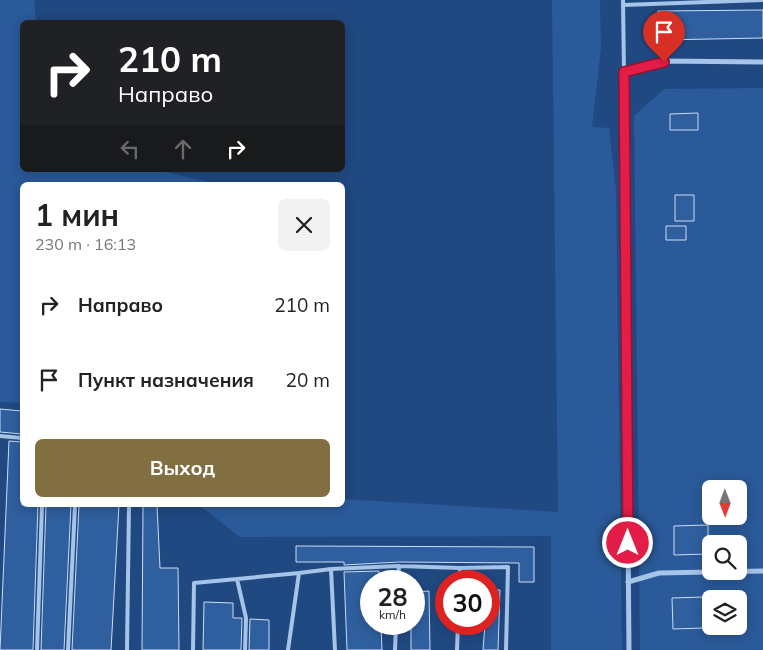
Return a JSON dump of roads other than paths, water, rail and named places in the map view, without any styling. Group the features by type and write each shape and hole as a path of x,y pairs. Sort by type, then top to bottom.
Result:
{"street":[{"path":"629,650 624,72 664,62 763,62"},
{"path":"628,582 659,573 763,571"}],"lane":[{"path":"624,72 623,2 763,0"},
{"path":"0,436 20,438"},
{"path":"37,650 42,507"},
{"path":"68,650 75,507"},
{"path":"127,650 129,507"},
{"path":"399,566 399,570"},
{"path":"193,650 194,583 331,569 399,566 508,568 506,650"},
{"path":"331,569 335,650"},
{"path":"288,650 299,573"},
{"path":"237,578 246,618 245,650"},
{"path":"395,650 396,635"},
{"path":"457,650 458,635"}]}
